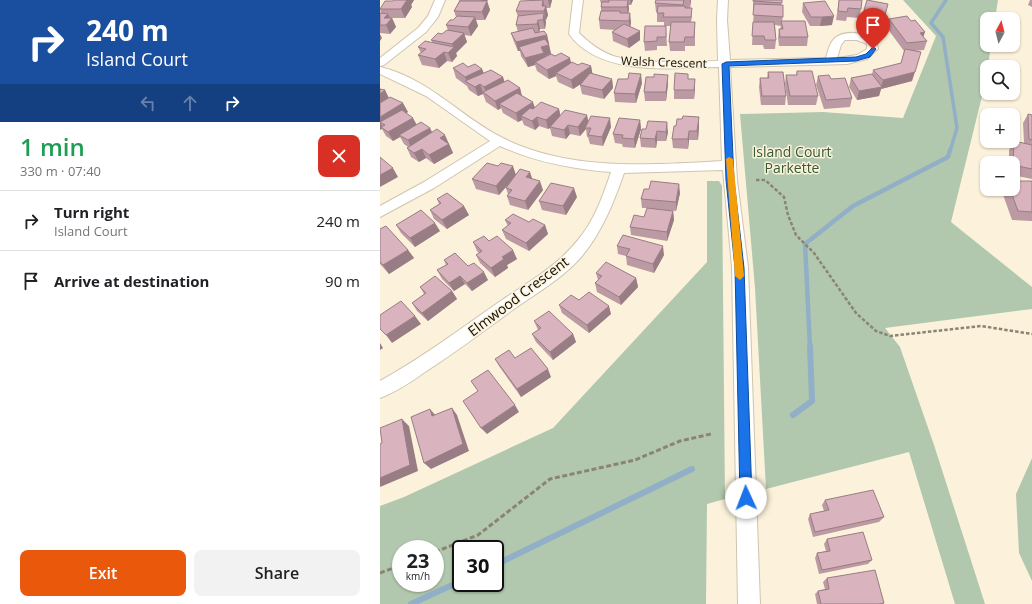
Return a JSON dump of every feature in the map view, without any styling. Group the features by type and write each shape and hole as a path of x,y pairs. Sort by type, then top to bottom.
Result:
{"street":[{"path":"380,62 422,30 433,16 440,0"},
{"name":"Walsh Crescent","path":"578,0 574,34 582,43 603,56 635,63 726,64"},
{"path":"723,0 722,20 726,64 730,166 740,268 749,604"},
{"path":"726,64 831,60"},
{"path":"380,70 408,80 499,141 546,158 575,164 620,169 730,166"},
{"path":"380,212 428,185 499,141"},
{"name":"Elmwood Crescent","path":"380,390 478,326 566,263 596,225 606,207 620,169"}],"path":[{"path":"756,180 765,180 784,197 788,214 796,235 814,253 856,313 876,331 890,336 981,326 1032,334"},
{"path":"444,548 478,535 550,479 635,460 680,441 711,434"},
{"path":"380,573 392,568"}],"green space":[{"name":"Island Court Parkette","path":"903,0 998,0 996,12 980,12 980,52 990,52 989,60 980,60 981,100 951,222 1032,287 1032,309 885,328 900,347 934,445 985,604 955,604 909,452 766,489 755,288 740,114 823,112 903,118 936,36"},
{"path":"707,181 719,181 722,186 725,499 707,504 706,604 380,604 380,506 404,497 553,428 707,262"},
{"path":"1032,458 1032,581 1019,553 1016,494"}],"building":[{"path":"407,0 401,9 380,9 385,1"},
{"path":"543,0 542,6 546,6 544,11 516,11 520,1"},
{"path":"609,0 628,0 627,7 601,7 602,2 609,2"},
{"path":"656,0 684,0 683,5 655,3"},
{"path":"782,0 782,3 753,1"},
{"path":"839,0 862,0 861,9 848,8 847,12 838,11"},
{"path":"867,0 888,4 884,18 873,16 874,12 864,10"},
{"path":"460,1 487,1 482,12 454,11"},
{"path":"825,1 834,16 811,17 803,3"},
{"path":"754,4 783,5 783,17 753,15"},
{"path":"658,6 685,6 685,8 692,8 691,17 663,17 664,13 657,13"},
{"path":"601,11 620,11 620,13 630,13 629,21 599,20"},
{"path":"380,13 388,14 384,18 392,18 386,25 380,25"},
{"path":"544,13 543,20 538,20 537,24 516,25 518,16"},
{"path":"457,16 475,17 468,27 446,25 450,20 453,20"},
{"path":"907,16 911,21 915,20 925,32 920,33 927,41 907,43 889,19"},
{"path":"781,21 805,21 808,37 780,37 779,29 783,29"},
{"path":"671,22 695,22 694,37 685,37 684,42 669,42"},
{"path":"753,22 774,22 776,40 765,40 764,36 752,36"},
{"path":"624,24 640,31 627,39 612,32"},
{"path":"645,26 666,26 666,37 657,37 657,41 644,42"},
{"path":"533,28 535,33 544,31 547,35 516,42 511,33"},
{"path":"447,30 464,33 452,44 431,40 438,33 442,34"},
{"path":"545,39 549,45 541,47 544,53 525,58 519,47"},
{"path":"425,41 454,47 448,53 444,52 435,59 418,55 426,49 418,47"},
{"path":"905,49 921,52 915,72 883,80 873,70 901,63"},
{"path":"561,53 570,58 547,70 535,62 551,54 555,56"},
{"path":"572,62 578,65 582,63 591,66 571,80 556,73"},
{"path":"463,63 468,67 475,64 482,69 465,77 453,68"},
{"path":"491,70 503,77 484,87 480,84 475,87 465,81"},
{"path":"797,71 812,71 818,96 790,96 786,75 797,75"},
{"path":"768,72 783,72 786,96 762,96 760,78 769,78"},
{"path":"590,73 612,79 602,90 580,85"},
{"path":"629,73 641,74 635,94 614,93 618,79 628,79"},
{"path":"675,73 688,74 688,79 695,79 694,90 674,90"},
{"path":"654,74 668,75 666,92 644,92 646,77 654,77"},
{"path":"872,74 882,87 859,91 851,78"},
{"path":"829,75 831,79 845,78 852,98 826,100 818,76"},
{"path":"508,80 520,88 495,101 483,92"},
{"path":"380,89 385,90 380,94"},
{"path":"517,93 533,102 516,113 499,104"},
{"path":"390,97 403,103 380,117 380,103"},
{"path":"541,102 559,109 546,120 537,117 532,121 521,116 530,108 533,109"},
{"path":"402,110 413,118 388,132 381,127 385,125 380,122"},
{"path":"565,110 587,115 578,127 568,125 564,130 550,127"},
{"path":"1028,114 1032,115 1032,140 1029,139"},
{"path":"591,116 610,118 602,137 588,135 591,128 585,128"},
{"path":"683,116 699,117 697,131 689,131 688,139 672,139 674,126 676,126 677,119 682,119"},
{"path":"619,118 640,120 634,139 622,138 623,135 613,134"},
{"path":"648,121 667,122 666,132 657,131 655,139 640,138 642,129 646,129"},
{"path":"421,122 430,128 408,140 399,135"},
{"path":"437,129 445,135 440,138 449,144 429,155 422,149 414,153 407,148"},
{"path":"1020,142 1032,145 1032,169 1020,166 1020,156 1013,156 1014,148 1020,148"},
{"path":"380,157 393,168 380,175"},
{"path":"487,163 498,166 501,163 513,166 496,186 472,179"},
{"path":"520,169 530,172 526,177 540,181 525,201 507,196 512,190 506,188"},
{"path":"651,181 679,184 676,202 641,199 644,189 649,189"},
{"path":"1020,181 1032,181 1032,212 1018,211 1013,196 1020,196"},
{"path":"551,183 574,188 563,206 539,201"},
{"path":"447,193 464,206 442,220 430,210 441,203 437,199"},
{"path":"647,208 673,211 667,232 630,227 634,215 644,217"},
{"path":"421,210 435,223 410,238 396,225"},
{"path":"513,214 529,222 533,219 545,225 526,243 502,230 511,223 505,220"},
{"path":"386,226 408,250 383,265 380,262 380,229"},
{"path":"623,235 663,246 653,264 626,256 630,249 617,246"},
{"path":"484,236 489,241 497,236 513,250 502,257 504,259 491,268 476,255 482,251 473,242"},
{"path":"455,253 468,266 474,263 484,272 467,283 460,276 449,283 437,270 448,264 444,260"},
{"path":"606,262 636,278 619,297 595,283 602,276 596,273"},
{"path":"435,276 452,291 422,313 412,303 426,293 420,287"},
{"path":"589,292 609,306 587,325 559,305 571,295 579,300"},
{"path":"401,301 415,316 386,335 380,329 380,315"},
{"path":"549,311 573,334 550,352 532,334 541,328 534,321"},
{"path":"531,348 548,369 517,389 495,359 509,350 515,358"},
{"path":"488,370 515,405 481,428 463,401 478,391 471,381"},
{"path":"452,408 463,444 424,463 411,417 430,409 432,416"},
{"path":"402,419 410,465 380,478 380,444 382,443 380,428"},
{"path":"873,490 884,517 815,532 810,514 829,510 825,500"},
{"path":"863,532 872,560 822,570 817,553 830,551 827,539"},
{"path":"875,570 884,603 821,604 818,591 829,589 827,578"}],"waterway":[{"path":"946,0 931,23 943,37 957,128 950,151"},
{"path":"810,347 805,244 853,206 948,157 950,150"},
{"path":"793,415 812,401 810,346"},
{"path":"504,561 692,469"},
{"path":"411,604 452,585"}],"slow traffic":[{"path":"729,159 740,276"}],"route":[{"path":"746,498 740,268 730,180 726,64 856,59 868,56 873,49"}]}
